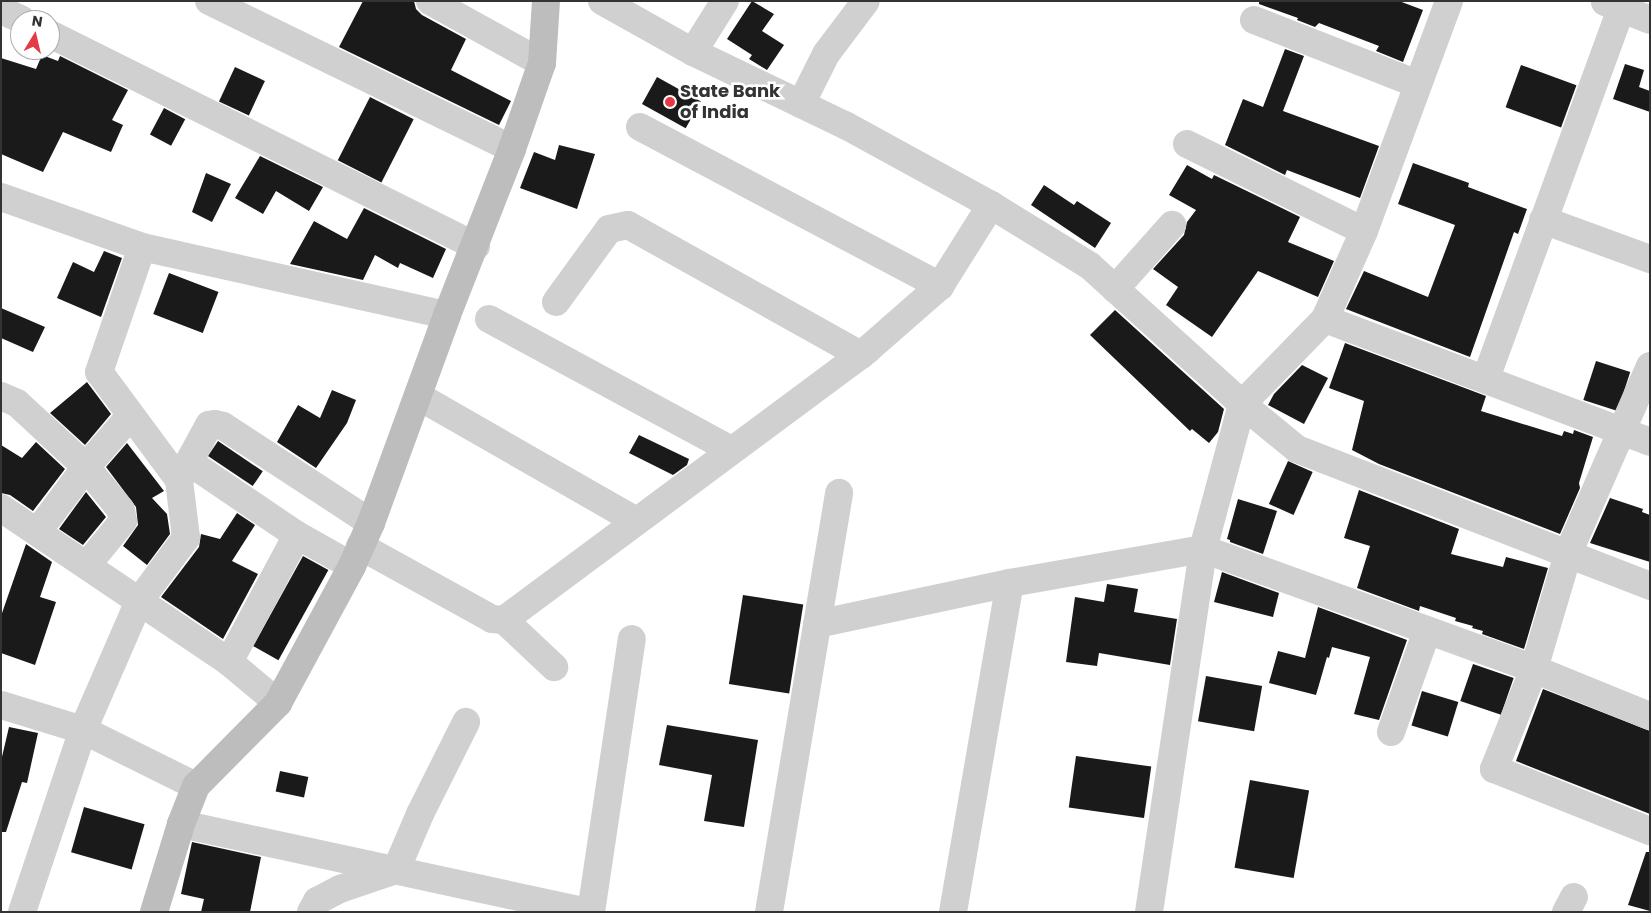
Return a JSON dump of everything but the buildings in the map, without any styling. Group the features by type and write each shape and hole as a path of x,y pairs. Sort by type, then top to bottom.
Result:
{"street":[{"path":"209,1 512,149"},
{"path":"430,1 542,62"},
{"path":"154,912 180,824 196,786 278,703 361,545 447,315 476,246 542,62 546,1"},
{"path":"602,1 693,52 845,125 991,205 1090,266 1242,404 1297,449 1650,586"},
{"path":"693,52 725,1"},
{"path":"801,104 826,54 866,1"},
{"path":"1149,912 1203,549 1242,404 1326,319 1364,231 1449,1"},
{"path":"1486,378 1544,220 1612,5 1650,20"},
{"path":"1254,20 1417,84"},
{"path":"60,39 476,246"},
{"path":"640,127 940,286"},
{"path":"1187,144 1364,231"},
{"path":"1,198 142,247 447,315"},
{"path":"504,620 861,355 940,286 991,205"},
{"path":"1544,220 1650,259"},
{"path":"556,302 609,229 628,225 861,355"},
{"path":"1115,289 1172,225"},
{"path":"142,247 99,372 130,416 184,471 297,535 361,545"},
{"path":"490,319 732,450"},
{"path":"1326,319 1486,378 1622,433 1650,442"},
{"path":"1650,366 1568,554 1534,669 1494,769 1650,831"},
{"path":"1,396 17,403 86,467 115,501 124,516 123,521 87,565"},
{"path":"418,396 636,521"},
{"path":"38,531 86,467 130,416"},
{"path":"22,912 82,730 139,601 186,538 184,471 209,425 222,426 361,545 492,619 504,620 554,667"},
{"path":"769,912 839,492"},
{"path":"1,508 38,531 229,662 278,703"},
{"path":"229,662 297,535"},
{"path":"817,624 1010,583 1203,549 1534,669 1650,716"},
{"path":"953,912 1010,583"},
{"path":"1391,732 1427,631"},
{"path":"180,824 590,912 632,640"},
{"path":"1,705 82,730 196,786"},
{"path":"311,912 317,901 340,889 396,870 420,814 466,722"}],"place":[{"name":"State Bank of India","path":"670,102"}]}
